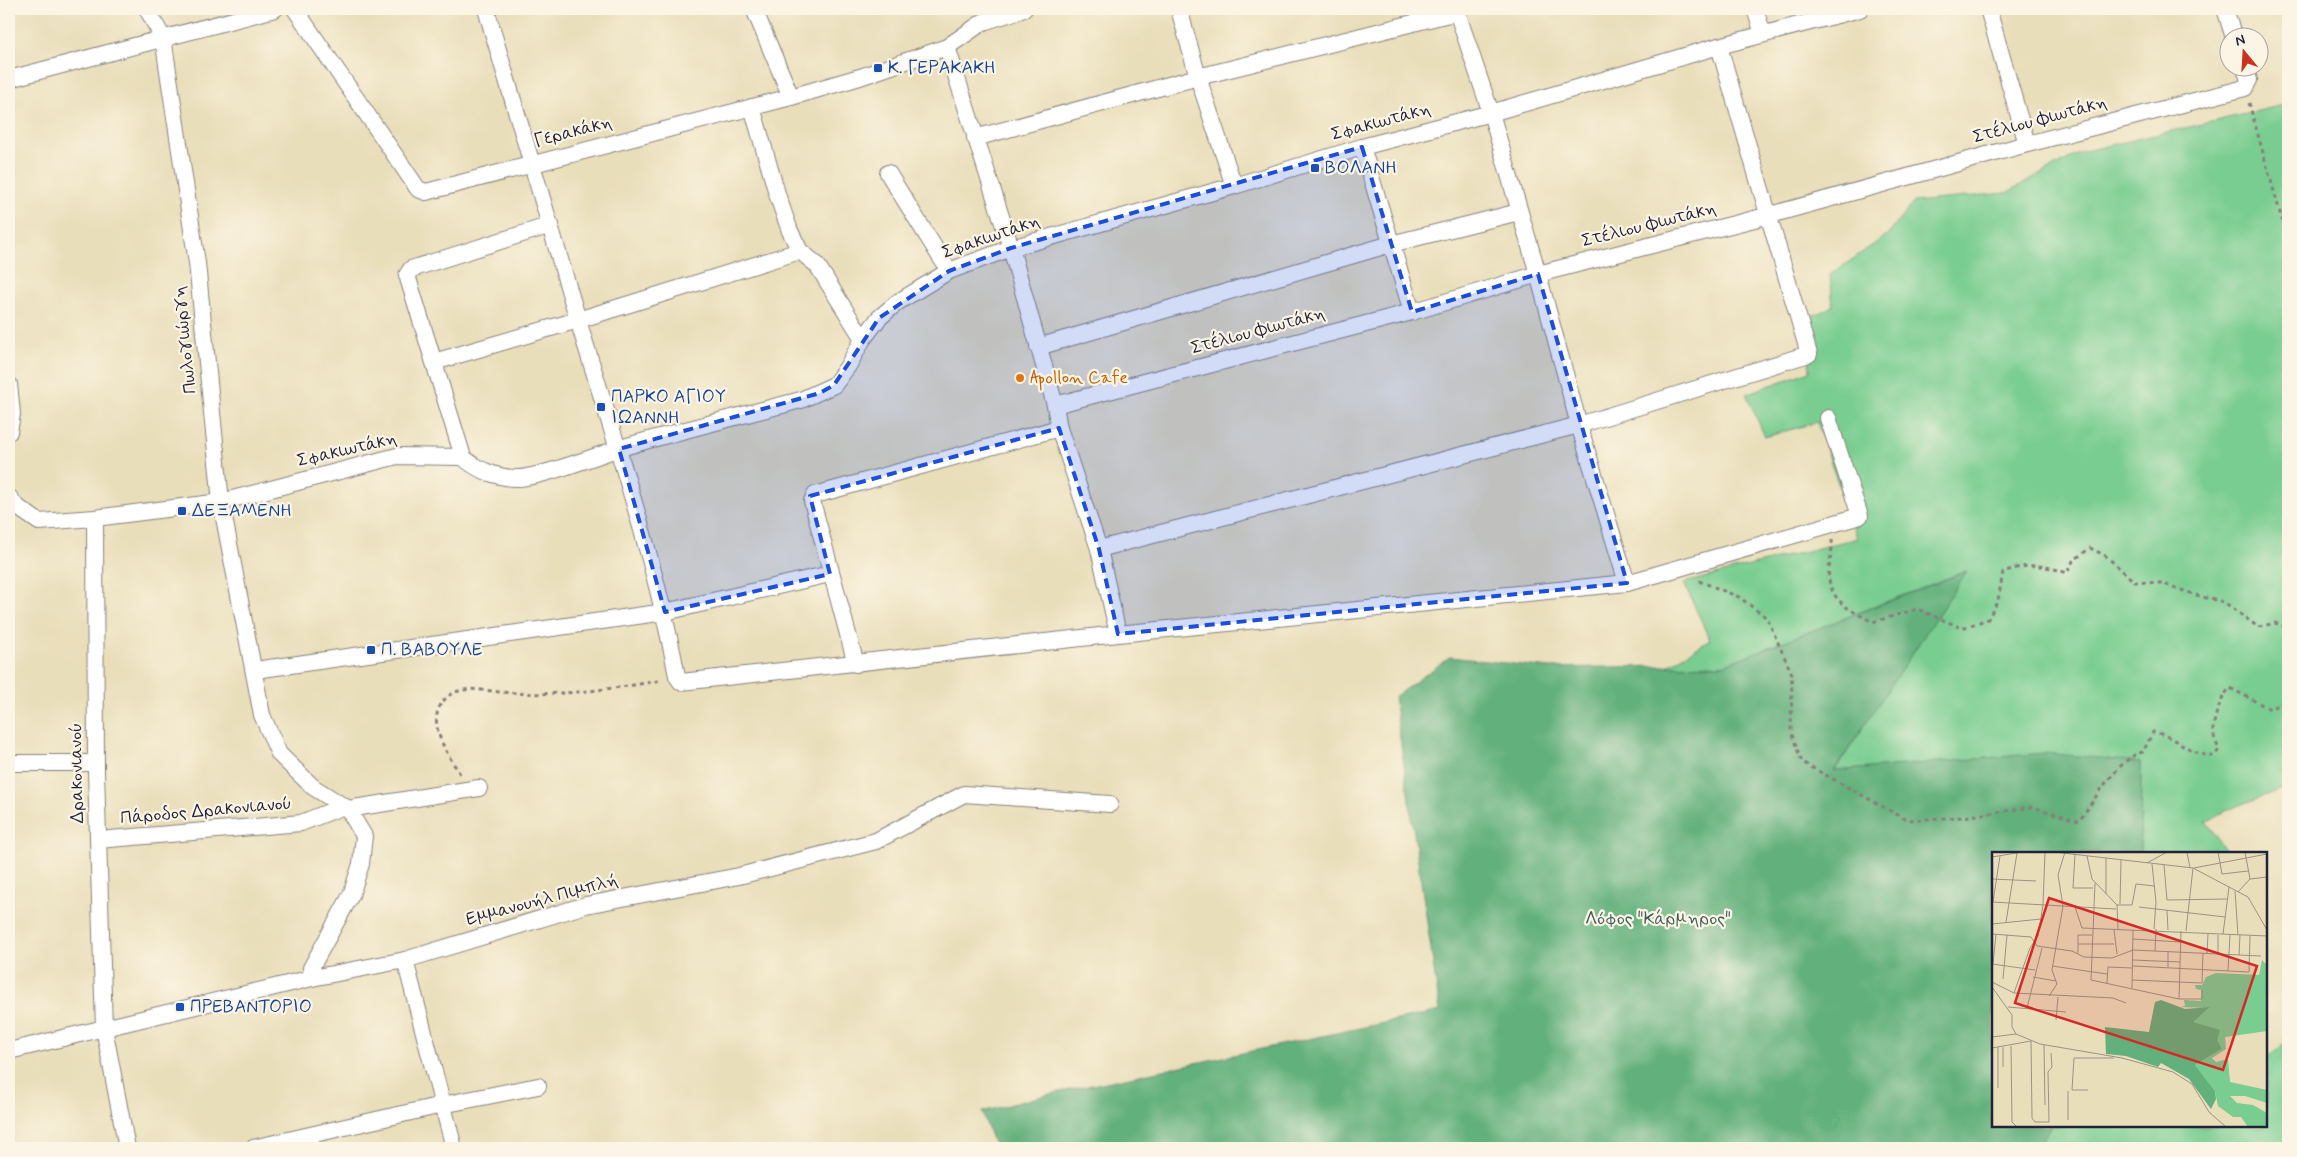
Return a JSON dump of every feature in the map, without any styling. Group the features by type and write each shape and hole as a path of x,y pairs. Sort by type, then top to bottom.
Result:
{"street":[{"name":"Πωλογιώργη","path":"147,9 163,38 197,263 221,502 236,587 255,670 262,715 279,754 313,787 346,807"},
{"path":"9,79 275,9"},
{"name":"Γερακάκη","path":"295,9 418,189 426,192 791,97 860,77 947,47 983,22 1024,9"},
{"path":"486,9 578,320 619,449 665,612 677,676 681,682 1118,634 1628,583 1860,516 1828,418"},
{"path":"754,9 791,97"},
{"path":"1180,9 1198,77 1234,186"},
{"path":"1755,9 1763,34"},
{"name":"Σφακιωτάκη","path":"9,497 16,506 39,522 95,518 221,502 397,456 463,456 472,466 515,479 535,474 619,449 801,400 820,392 834,385 848,366 863,339 879,318 898,302 949,271 1011,248 1234,186 1362,147 1491,113 1719,46 1860,9"},
{"path":"1988,9 2027,144"},
{"path":"2225,9 2231,28"},
{"path":"975,138 1198,77 1457,10 1491,113 1538,274 1579,425 1628,583"},
{"path":"1099,548 1579,425 1809,354 1770,215 1719,46"},
{"path":"947,47 1011,248 1055,404 1059,428 1099,548 1118,634"},
{"name":"Στέλιου Φιωτάκη","path":"1055,404 1412,312 1538,274 1770,215 2027,144 2246,79"},
{"path":"752,107 778,197 790,231 800,251 817,265 863,339"},
{"path":"1362,147 1412,312"},
{"path":"888,173 949,271"},
{"path":"1038,347 1391,244 1519,212"},
{"path":"463,456 407,275 409,271 551,225"},
{"path":"434,362 578,320 800,251"},
{"path":"9,384 12,414 9,432"},
{"path":"856,664 830,574 812,501 815,495 1059,428"},
{"name":"Δρακονιανού","path":"95,518 96,763 104,1028 127,1148"},
{"path":"255,670 665,612 830,574"},
{"path":"9,763 96,763"},
{"name":"Πάροδος Δρακονιανού","path":"98,840 301,823 346,807 474,789"},
{"name":"Εµµανουήλ Πιµπλή","path":"9,1052 312,978 405,960 586,905 739,876 876,840 964,794 1110,804"},
{"path":"312,978 311,968 351,895 361,864 364,836 346,807"},
{"path":"405,960 454,1148"},
{"path":"253,1148 442,1105 538,1086"}],"path":[{"path":"2246,79 2288,241"},
{"path":"1831,524 1833,554 1829,579 1839,603 1873,622 1917,610 1962,628 1988,619 1998,600 2004,572 2023,565 2047,566 2068,573 2073,562 2090,548 2106,556 2136,582 2161,583 2202,597 2224,602 2258,627 2275,623 2288,628"},
{"path":"1670,570 1739,597 1767,618 1792,674 1791,732 1802,762 1907,820 1963,817 2033,807 2079,820 2112,776 2135,753 2142,752 2153,732 2167,735 2203,756 2214,756 2219,750 2213,731 2225,693 2230,688 2270,709 2288,699"},
{"path":"474,789 442,741 436,724 437,710 446,698 459,691 476,689 503,692 549,693 614,689 677,676"}],"highlighted area":[{"path":"1362,147 1412,312 1538,274 1627,583 1118,634 1099,549 1059,428 810,496 830,574 665,612 619,449 820,393 834,385 879,318 949,271 1011,248"}],"green space":[{"path":"2288,104 2288,787 2234,807 2206,821 2226,852 2140,852 2141,762 1834,772 1966,571 1723,665 1667,666 1710,640 1684,583 1857,538 1817,422 1765,437 1746,394 1810,371 1802,321 1833,306 1830,275 1887,235 1914,202 2006,193 2081,152"},
{"name":"Λόφος \"Κάρμηρος\"","path":"1967,571 1834,771 2045,753 2141,762 2140,852 1992,852 1992,1127 2051,1127 2036,1148 995,1148 982,1112 1050,1094 1440,1011 1394,697 1450,657 1550,668 1723,665"},
{"path":"2288,1042 2288,1148 2036,1148 2051,1127 2267,1127 2267,1057"}],"place":[{"name":"Κ. ΓΕΡΑΚΑΚΗ","path":"878,68"},
{"name":"ΒΟΛΑΝΗ","path":"1315,168"},
{"name":"Apollon Cafe","path":"1020,378"},
{"name":"ΠΑΡΚΟ ΑΓΙΟΥ ΙΩΑΝΝΗ","path":"601,407"},
{"name":"ΔΕΞΑΜΕΝΗ","path":"182,511"},
{"name":"Π. ΒΑΒΟΥΛΕ","path":"371,650"},
{"name":"ΠΡΕΒΑΝΤΟΡΙΟ","path":"180,1007"}]}
